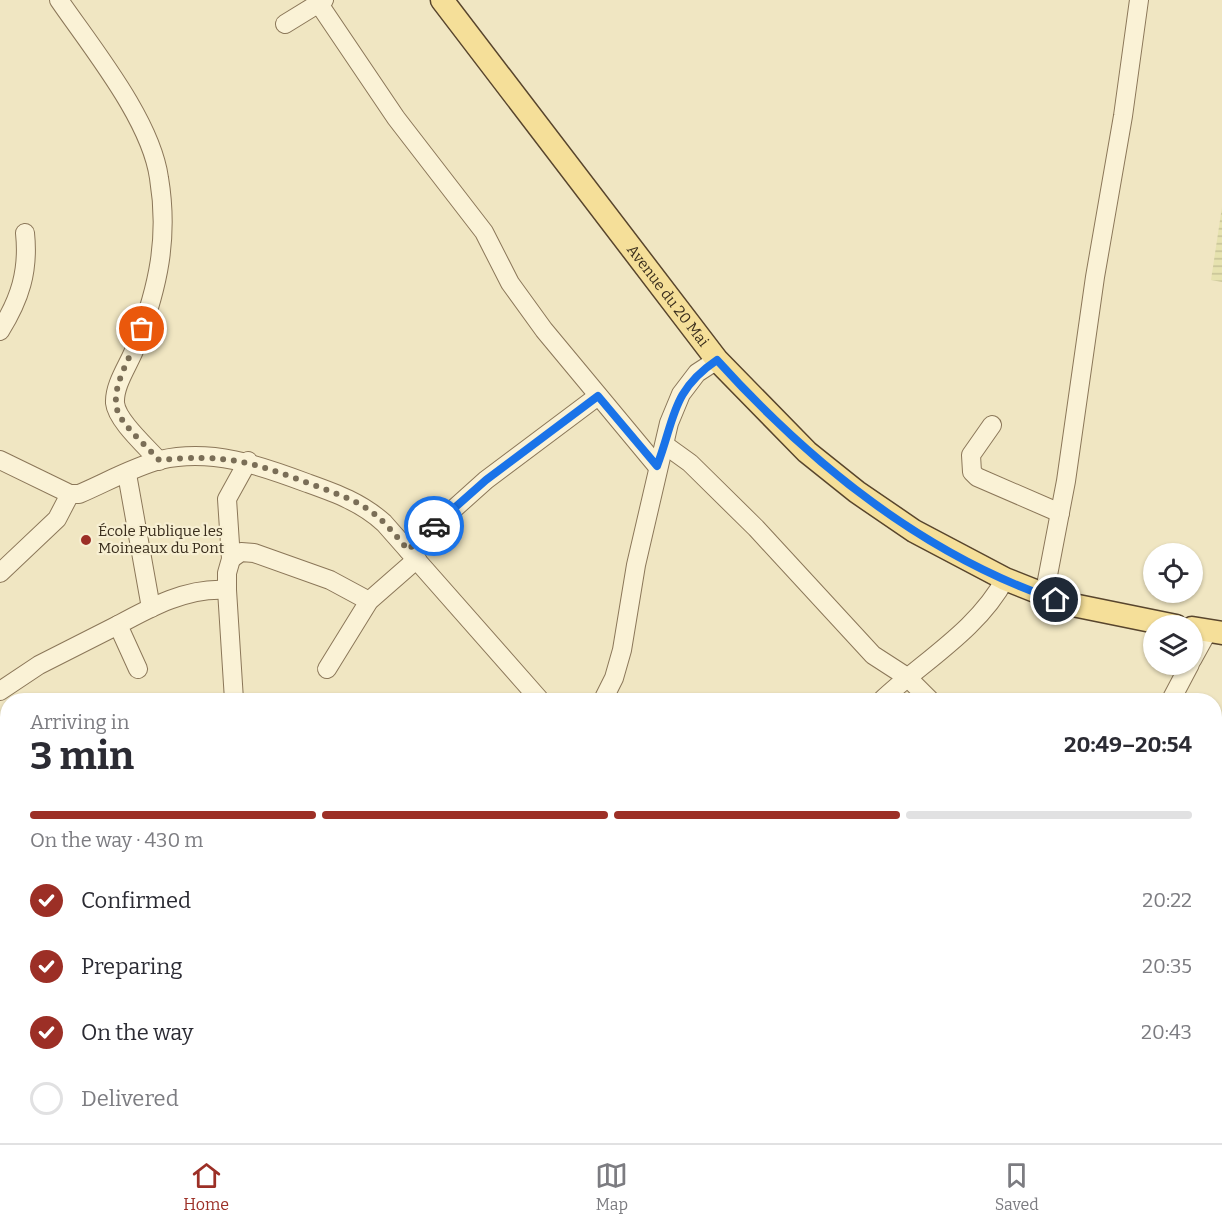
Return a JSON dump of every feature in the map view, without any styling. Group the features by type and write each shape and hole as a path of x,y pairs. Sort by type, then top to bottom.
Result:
{"main road":[{"name":"Avenue du 20 Mai","path":"442,0 717,360 807,452 857,492 914,531 1005,579 1044,596 1096,611 1143,620"}],"street":[{"path":"59,0 136,116 149,142 159,176 165,220 160,268 149,311 117,388 115,404 120,417 159,460"},
{"path":"1044,596 1083,376 1095,278 1124,116 1139,0"},
{"path":"285,24 321,2 396,118 484,232 510,283 598,396 657,466"},
{"path":"0,331 13,310 25,279 27,255 25,233"},
{"path":"606,693 614,678 622,650 636,566 657,466 665,445 669,423 681,394 698,373 717,360"},
{"path":"327,669 369,601 412,554 486,480 598,396"},
{"path":"992,425 971,455 972,472 977,477 1060,513"},
{"path":"665,445 690,463 756,528 873,655 907,677 923,693"},
{"path":"0,460 70,494 79,494 159,460 209,456 248,461 355,502 377,517 412,554 534,693"},
{"path":"234,693 227,590 227,573 231,559 227,499 248,461"},
{"path":"128,474 151,608"},
{"path":"0,573 57,519 70,494"},
{"path":"231,559 241,552 254,553 330,580 369,601"},
{"path":"890,693 949,644 996,595 1005,579"},
{"path":"0,691 39,665 151,608 196,592 227,590"},
{"path":"118,625 138,669"},
{"path":"1175,693 1184,675"}],"shaded area":[{"path":"1222,207 1222,282 1211,280"}],"way so far":[{"path":"142,329 117,388 115,404 120,417 159,460 209,456 248,461 347,498 370,511 408,550 434,526"}],"place":[{"name":"École Publique les Moineaux du Pont","path":"86,540"}],"route":[{"path":"434,526 486,480 598,396 643,453 657,466 665,445 669,423 681,394 698,373 717,360 807,452 857,492 914,531 959,556 1005,579 1056,600"}]}
